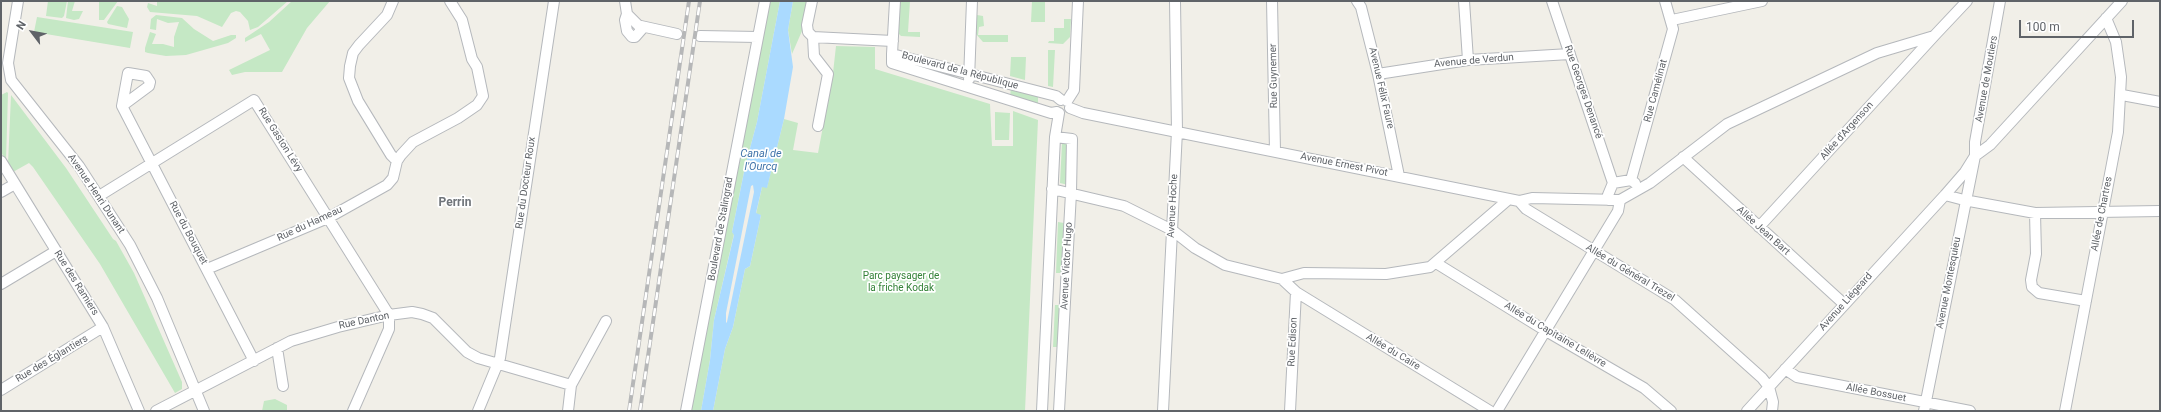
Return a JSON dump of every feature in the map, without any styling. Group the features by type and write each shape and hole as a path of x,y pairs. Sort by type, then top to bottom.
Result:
{"street":[{"name":"Avenue Henri Dunant","path":"18,1 8,63 9,75 15,85 65,148 99,196 130,245 157,298 204,411"},
{"path":"393,1 387,15 359,45 354,53 350,66 350,78 358,100 391,155 397,161 413,142 458,118 477,105 483,96 477,67 472,59 462,20 450,1"},
{"name":"Rue du Docteur Roux","path":"478,411 498,364 554,1"},
{"path":"625,1 627,14 625,20 628,34 635,37 641,32 641,26"},
{"name":"Boulevard de Stalingrad","path":"686,411 765,1"},
{"path":"812,1 807,25 808,32 813,37 814,56 828,74 818,126"},
{"path":"893,41 895,1"},
{"path":"968,86 972,1"},
{"path":"1066,103 1074,90 1078,1"},
{"name":"Avenue Hoche","path":"1163,411 1177,131 1175,1"},
{"name":"Rue Guynemer","path":"1272,1 1275,151"},
{"name":"Avenue Félix Faure","path":"1357,1 1361,7 1378,74 1392,136 1399,176"},
{"path":"1464,1 1468,60"},
{"name":"Rue Georges Denancé","path":"1552,1 1613,183"},
{"name":"Rue Camélinat","path":"1631,180 1673,29 1672,20 1665,1"},
{"name":"Allée d'Argenson","path":"1759,227 1967,1"},
{"name":"Avenue de Moutiers","path":"1975,156 1975,142 2000,1"},
{"name":"Avenue Liégeard","path":"1747,411 1945,195 1965,172 1975,156 1990,145 2122,1"},
{"path":"1672,20 1757,2"},
{"path":"627,14 641,26 677,34"},
{"name":"Allée de Chartres","path":"2065,411 2118,132 2122,95 2118,53 2113,32 2106,18"},
{"path":"700,36 758,37"},
{"path":"1497,411 1618,211 1620,200 1639,190 1727,124 1877,53 1934,36"},
{"name":"Boulevard de la République","path":"813,37 893,41 892,54 1056,96 1066,103"},
{"path":"892,54 892,63 1051,113 1058,112"},
{"name":"Avenue de Verdun","path":"1378,74 1468,60 1570,54"},
{"path":"2122,95 2160,102"},
{"name":"Rue Gaston Lévy","path":"99,196 254,100 389,315"},
{"name":"Avenue Victor Hugo","path":"1042,411 1052,189 1058,112 1056,105 1066,103"},
{"name":"Avenue Ernest Pivot","path":"1066,103 1083,113 1514,200 1532,198 1620,200"},
{"name":"Rue du Bouquet","path":"122,106 254,360"},
{"name":"Avenue Victor Hugo","path":"1055,136 1072,139 1071,194 1059,411"},
{"name":"Avenue Montesquieu","path":"1925,407 1964,200 1975,156"},
{"name":"Allée Jean Bart","path":"1683,157 1844,304"},
{"name":"Rue des Ramiers","path":"1,161 103,328 139,411"},
{"name":"Rue du Hameau","path":"207,269 328,218 387,185 393,178 397,161"},
{"path":"1608,200 1608,195 1613,183 1631,180 1639,190"},
{"path":"1,192 15,184"},
{"path":"1052,189 1124,206 1172,230 1203,253 1225,265 1282,279 1304,273 1399,273 1422,269 1436,263 1514,200"},
{"path":"1945,195 1964,200 2036,213 2160,211"},
{"name":"Allée du Général Trezel","path":"1514,200 1593,252 1675,300 1762,378 1769,387"},
{"path":"2036,213 2036,254 2031,280 2032,287 2039,293 2086,300"},
{"path":"1,284 56,251"},
{"name":"Allée du Capitaine Lelièvre","path":"1436,263 1546,331 1644,388 1671,411"},
{"path":"1048,278 1066,279"},
{"path":"1282,279 1296,292"},
{"name":"Rue Edison","path":"1290,411 1296,292"},
{"name":"Allée du Caire","path":"1296,292 1490,411"},
{"name":"Rue Danton","path":"156,411 291,341 338,327 389,315 412,312 422,314 440,324 467,352 498,364 571,385"},
{"path":"353,411 389,329 389,315"},
{"path":"568,411 571,385 606,321"},
{"name":"Rue des Églantiers","path":"1,390 103,328"},
{"path":"277,348 283,386"},
{"name":"Allée Bossuet","path":"1785,369 1797,377 1925,407 1970,411"},
{"path":"1769,387 1773,402 1772,411"}],"green space":[{"path":"48,1 67,1 64,16 62,18 46,16"},
{"path":"68,1 75,1 72,11 83,11 79,19 74,20 66,18"},
{"path":"99,1 118,1 104,20 99,20"},
{"path":"157,1 288,1 258,27 250,30 248,21 240,12 236,11 231,13 222,27 197,16 150,12 147,7 148,3 157,6"},
{"path":"292,1 330,1 307,28 282,72 245,72 232,75 229,70 270,50 261,34 245,42 245,38 269,22"},
{"path":"768,1 780,1 757,122 745,167 732,232 734,234 714,320 710,360 701,411 691,411"},
{"path":"793,1 808,1 802,31 792,54 788,30"},
{"path":"898,1 910,1 908,32 920,32 920,37 901,36 897,32"},
{"path":"1032,1 1045,1 1045,22 1031,22"},
{"path":"117,6 122,7 129,19 127,28 108,24 107,22"},
{"path":"156,15 182,18 194,29 213,41 231,35 236,35 236,38 228,43 186,55 166,56 148,53 145,52 145,48 150,32 156,34 152,44 163,44 174,47 174,37 179,22 168,23 157,19 156,30 150,29 151,19"},
{"path":"977,15 983,16 984,26 979,27 978,35 1008,35 1008,42 983,42 976,34"},
{"path":"37,17 133,32 130,48 34,32"},
{"path":"1064,19 1071,19 1070,37 1063,44 1048,43 1049,41 1054,41 1054,28 1064,28"},
{"name":"Parc paysager de la friche Kodak","path":"836,46 875,47 875,69 990,104 992,146 1013,146 1013,111 1038,120 1025,411 713,411 725,349 733,327 745,269 750,266 761,215 756,214 762,187 767,187 784,119 798,123 793,150 818,153 833,73"},
{"path":"1048,50 1055,50 1053,87 1048,86"},
{"path":"1011,57 1026,57 1025,80 1010,76"},
{"path":"1011,87 1038,95 1038,106 1010,97"},
{"path":"7,92 6,161 1,152 1,95"},
{"path":"11,95 66,168 113,239 116,241 134,273 182,382 182,389 175,393 100,264 33,167 29,163 13,172 8,164"},
{"path":"995,112 1010,113 1009,140 995,140"},
{"path":"1062,143 1067,143 1066,179 1068,185 1060,183"},
{"path":"1058,222 1064,223 1062,263 1064,273 1056,273"},
{"path":"1055,305 1060,305 1061,347 1053,347"},
{"path":"275,399 287,405 287,411 262,411 264,401"}],"water":[{"name":"Canal de l'Ourcq","path":"780,1 793,1 788,30 793,67 784,119 767,188 762,187 756,213 761,215 750,266 745,269 733,327 725,349 713,411 701,411 710,360 714,320 734,235 732,232 745,167 757,122","holes":["753,185 754,192 727,322 726,323 726,313 751,186"]}],"railway":[{"path":"629,411 689,1"},
{"path":"640,411 700,1"}],"district":[{"name":"Perrin","path":"455,203"}]}
